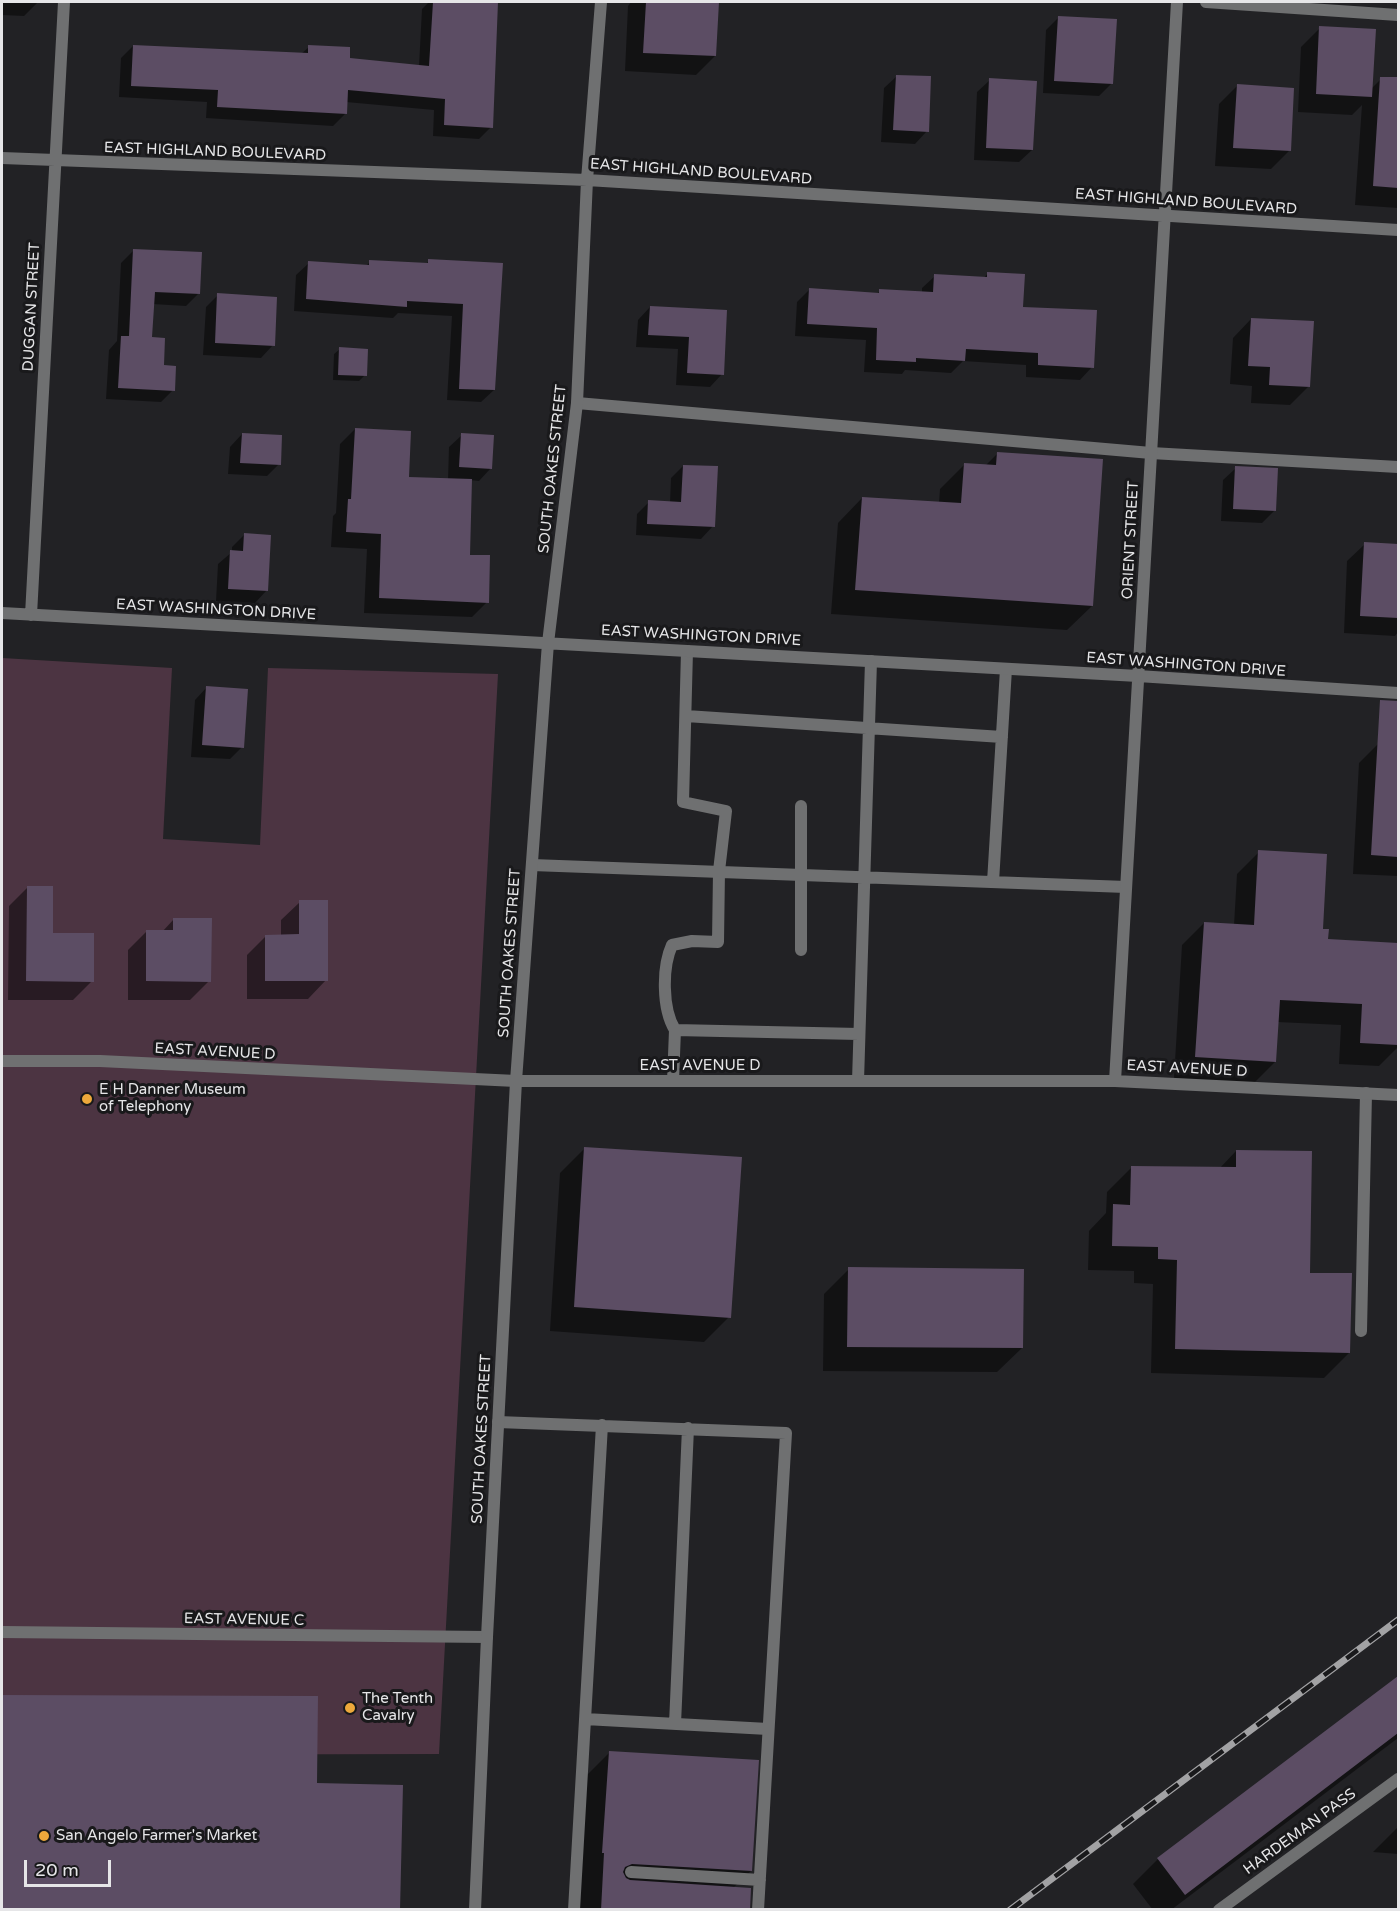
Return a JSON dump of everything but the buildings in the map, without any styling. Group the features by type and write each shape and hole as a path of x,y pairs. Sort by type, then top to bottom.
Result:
{"street":[{"name":"DUGGAN STREET","path":"31,615 64,2"},
{"name":"SOUTH OAKES STREET","path":"475,1910 516,1081 548,643 578,404 587,180 601,2"},
{"name":"ORIENT STREET","path":"1115,1081 1177,2"},
{"path":"1206,2 1398,15"},
{"name":"EAST HIGHLAND BOULEVARD","path":"2,158 587,180 1398,230"},
{"path":"578,404 1151,453 1398,467"},
{"name":"EAST WASHINGTON DRIVE","path":"2,613 1138,676 1398,693"},
{"path":"673,1081 675,1030 669,1020 666,1005 667,957 672,945 692,941 718,942 719,871 726,811 683,801 687,651"},
{"path":"858,1081 871,661"},
{"path":"993,882 1006,669"},
{"path":"686,716 1002,737"},
{"path":"801,806 801,950"},
{"path":"532,865 1126,887"},
{"path":"675,1030 859,1034"},
{"name":"EAST AVENUE D","path":"2,1061 112,1062 516,1081 1115,1081 1398,1095"},
{"path":"1361,1331 1366,1093"},
{"path":"498,1422 786,1433 758,1910"},
{"path":"574,1910 602,1425"},
{"path":"675,1724 688,1428"},
{"name":"EAST AVENUE C","path":"2,1632 487,1637"},
{"path":"585,1719 768,1729"},
{"name":"HARDEMAN PASS","path":"1219,1910 1398,1779"},
{"path":"631,1872 760,1880"}],"shaded area":[{"path":"2,658 172,668 163,839 260,845 268,668 498,674 439,1754 2,1755"}],"railway":[{"path":"1010,1910 1398,1620"}],"place":[{"name":"E H Danner Museum of Telephony","path":"87,1099"},
{"name":"The Tenth Cavalry","path":"350,1708"},
{"name":"San Angelo Farmer's Market","path":"44,1836"}]}
